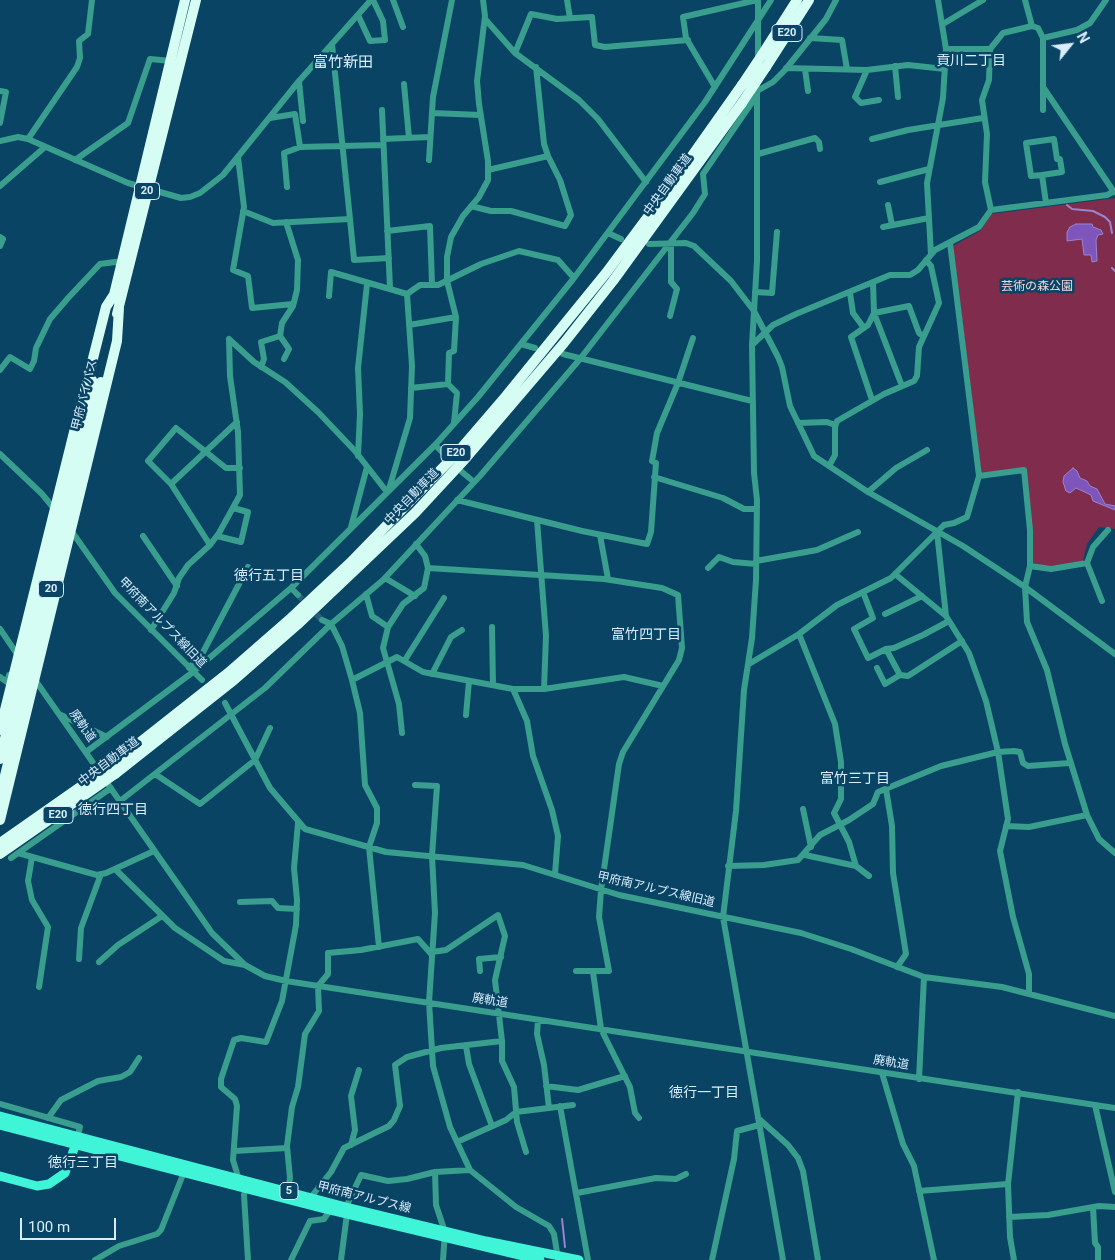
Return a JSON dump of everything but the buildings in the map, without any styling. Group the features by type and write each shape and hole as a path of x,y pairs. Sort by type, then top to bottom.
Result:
{"highway":[{"name":"甲府バイパス","path":"0,758 97,381 119,308 185,0"},
{"name":"甲府バイパス","path":"0,796 97,381 122,263 196,0"},
{"name":"中央自動車道","path":"0,843 113,770 228,673 350,563 450,459 506,396 600,280 670,187 742,85 797,0"},
{"name":"中央自動車道","path":"0,854 234,680 297,625 428,500 513,404 625,266 742,103 808,0"},
{"path":"0,730 17,654 106,307 115,293"},
{"path":"0,820 36,680 117,341 119,308"}],"main road":[{"name":"甲府南アルプス線","path":"0,1116 78,1135 330,1210 347,1211"},
{"name":"甲府南アルプス線","path":"0,1125 75,1146 184,1172 288,1191 311,1197 347,1211 540,1260"},
{"path":"0,1176 37,1186 49,1184 66,1173 78,1135"},
{"name":"甲府南アルプス線","path":"445,1235 558,1258 579,1260"}],"street":[{"path":"28,139 77,67 80,58 79,41 88,34 92,0"},
{"path":"0,140 13,137 28,139 144,188 181,198 190,197 218,179 299,81 358,15 372,0 383,22 385,40 370,41 358,15"},
{"path":"393,0 403,26"},
{"path":"429,160 432,113 452,0"},
{"path":"454,424 457,393 448,384 448,353 454,351 456,317 447,281 447,257 452,237 463,216 472,206 488,180 478,82 485,19 484,0"},
{"path":"567,0 570,18"},
{"path":"715,87 688,40 683,18 757,0 759,20 758,154 752,345 752,401 757,509 756,562 749,664 744,690 736,811 723,917 783,1260"},
{"path":"86,752 191,670 291,588 435,445 521,344 608,233 715,87 771,0"},
{"path":"120,801 265,688 332,624 384,578 474,482 580,359 669,244 705,194 703,174 757,93 773,82 786,68 826,19 836,0"},
{"path":"930,254 927,183 943,98 946,49 938,0"},
{"path":"943,24 983,0"},
{"path":"1025,0 1032,26"},
{"path":"1043,38 1084,27 1090,23 1106,0"},
{"path":"515,53 531,14 557,19 592,17 595,45 605,47 688,40"},
{"path":"485,19 515,53 579,100 598,118 646,182"},
{"path":"752,345 773,324 890,275 910,275 918,270 930,254 980,227 991,210 985,182 987,134 983,118 982,100 989,80 990,49 1003,33 1032,26 1038,28 1043,38 1042,110"},
{"path":"810,38 842,40 847,69"},
{"path":"332,44 354,260 389,258"},
{"path":"946,49 990,49"},
{"path":"75,160 128,123 150,59 171,61"},
{"path":"786,68 867,70 914,65 944,69"},
{"path":"895,66 898,97"},
{"path":"472,206 491,211 511,212 565,226 570,215 569,205 544,144 536,67"},
{"path":"805,69 808,91"},
{"path":"867,70 855,97 861,103 879,100"},
{"path":"299,81 303,121"},
{"path":"404,84 409,138"},
{"path":"991,210 1106,195 1114,192 1043,86"},
{"path":"0,91 6,92 0,123"},
{"path":"382,110 390,288"},
{"path":"432,113 480,115"},
{"path":"270,118 295,114 300,147"},
{"path":"872,139 908,130 983,118"},
{"path":"287,187 284,153 300,147 342,147 430,137"},
{"path":"758,154 814,138 819,142 820,149"},
{"path":"1054,139 1057,159 1060,159 1062,172 1042,175 1030,176 1026,143 1054,139"},
{"path":"0,186 45,147"},
{"path":"488,170 548,156"},
{"path":"238,157 243,211 232,266 233,270 248,276 252,308 293,304"},
{"path":"880,182 929,169"},
{"path":"1042,175 1046,203"},
{"path":"888,205 892,225"},
{"path":"243,211 272,223 350,218"},
{"path":"883,227 929,218"},
{"path":"284,360 289,349 280,336 282,323 293,304 297,290 298,260 286,222"},
{"path":"387,231 430,226 432,284"},
{"path":"755,292 772,293 777,232"},
{"path":"608,233 621,239"},
{"path":"0,237 3,239 0,246"},
{"path":"649,244 686,243 694,246 730,281 754,311 782,367 790,406 814,456 868,492 963,546 1025,587 1115,654"},
{"path":"749,664 800,634 837,605 895,574 944,525 961,520 967,516 979,476 950,243"},
{"path":"669,244 671,282 676,289 670,316"},
{"path":"407,294 420,285 432,284 438,286 482,264 519,251 558,260 574,278"},
{"path":"829,466 835,455 837,421 872,400 914,381 919,347 939,303 931,266 926,260"},
{"path":"0,370 10,357 30,369 34,361 36,348 50,319 69,296 100,264 122,263"},
{"path":"329,296 331,272 367,284 390,288 407,294"},
{"path":"873,282 874,314 902,386"},
{"path":"358,456 360,414 358,368 367,284"},
{"path":"850,293 853,313 864,328"},
{"path":"388,491 410,418 411,388 407,294"},
{"path":"872,400 851,337 864,328 874,314 908,306 919,333 923,336"},
{"path":"409,325 456,317"},
{"path":"261,367 264,359 261,342 280,336"},
{"path":"457,500 600,535 647,544 651,532 656,463 652,461 657,433 678,383 693,338"},
{"path":"151,630 188,566 217,536 240,494 237,422 230,376 228,339 261,367 294,390 358,456 388,491"},
{"path":"521,344 535,348"},
{"path":"563,354 752,401"},
{"path":"411,388 448,384"},
{"path":"171,484 237,422"},
{"path":"798,423 827,422 836,425"},
{"path":"210,545 171,484 148,461 176,428 226,468 240,468"},
{"path":"435,445 445,455"},
{"path":"868,492 896,468 927,450"},
{"name":"甲府南アルプス線旧道","path":"0,454 42,494 72,532 115,593 202,680"},
{"path":"350,528 366,467"},
{"path":"979,476 1024,470 1030,530 1030,566 1025,587 1027,622 1046,670 1070,763 1087,815 1099,839 1115,853"},
{"path":"462,472 474,482"},
{"path":"654,477 723,498 744,509 757,509"},
{"path":"217,536 241,542 248,512 233,508"},
{"path":"537,520 546,636 544,689"},
{"path":"1102,602 1087,563 1093,546 1108,530"},
{"path":"708,568 719,557 733,562 756,562 817,550 858,532"},
{"path":"937,532 948,619"},
{"path":"600,535 608,579"},
{"path":"143,536 177,586"},
{"path":"402,733 399,704 383,648 388,627 403,604 424,588 428,568 425,556 416,544"},
{"path":"1030,566 1050,569 1087,563"},
{"path":"191,670 201,656 248,567"},
{"path":"428,568 608,579 662,588 678,594 682,648 679,660 623,752 619,764 601,890 599,917 609,971 576,970"},
{"path":"895,574 948,619 962,641 979,679 998,752 1008,819 1000,851 1013,917 1029,974 1028,994"},
{"path":"384,578 415,596"},
{"path":"291,588 298,595"},
{"path":"863,592 873,618 854,629 868,658 886,649 894,648 948,619"},
{"path":"366,594 372,616 388,627"},
{"path":"885,614 922,596"},
{"path":"405,660 444,598"},
{"path":"322,620 332,624 342,646 352,680 360,713 365,785 377,808 377,823 370,847 379,947"},
{"path":"492,627 493,685"},
{"name":"廃軌道","path":"0,629 212,933 245,964 264,976 318,986 1115,1108"},
{"path":"432,674 451,637 462,630"},
{"path":"800,634 835,724 841,762 841,799 834,813 849,842 856,866"},
{"path":"877,668 885,684 900,675 908,676 962,641"},
{"path":"886,649 900,675"},
{"path":"0,677 7,682 17,654"},
{"path":"352,680 398,657 423,672 513,689 544,689 624,677 663,686"},
{"path":"466,715 469,681"},
{"path":"513,689 527,721 533,756 552,810 558,836 555,874"},
{"name":"甲府南アルプス線旧道","path":"225,704 270,788 305,830 386,852 516,864 555,874 601,890 801,933 851,949 924,977 1002,987 1115,1016"},
{"path":"60,714 107,737"},
{"path":"155,774 200,804 254,760 270,728"},
{"path":"728,866 764,865 798,860 805,855 820,835 841,825 874,804 878,792 940,766 998,752 1020,752 1023,763 1028,766 1070,763"},
{"path":"415,785 437,786 432,856 435,913 429,1002 432,1050 437,1084 450,1127 470,1170 516,1207 549,1226 554,1234 558,1258"},
{"path":"11,858 111,788"},
{"path":"886,789 892,826 893,873 906,954 898,968"},
{"path":"803,809 812,847"},
{"path":"1006,826 1030,827 1087,815"},
{"path":"248,1260 244,1183 233,1160 236,1099 221,1087 225,1061 234,1040 241,1038 266,1042 276,1019 286,981 297,909 294,868 298,823"},
{"path":"18,853 97,875 154,851"},
{"path":"805,855 856,866 869,876"},
{"path":"32,857 28,872 32,900 48,927 39,987"},
{"path":"115,869 175,928 224,961 245,964"},
{"path":"79,960 81,928 101,874"},
{"path":"240,902 272,901 278,908 297,909"},
{"path":"432,953 446,950 498,914 505,936 495,980 502,1041 502,1062 514,1087 519,1134 526,1152"},
{"path":"99,962 118,945 162,916"},
{"path":"288,1191 290,1178 287,1148 288,1131 305,1034 319,1011 318,986 328,974 328,953 379,947 418,939 432,953"},
{"path":"480,971 479,959 501,957"},
{"path":"593,972 601,1029 625,1076 635,1113 640,1118"},
{"path":"919,1079 924,977"},
{"path":"538,1020 537,1034 548,1108"},
{"path":"311,1197 331,1172 344,1148 389,1126 398,1113 400,1106 395,1065 407,1057 432,1050 502,1041"},
{"path":"466,1046 469,1064 492,1126"},
{"path":"48,1118 61,1100 98,1082 121,1077 130,1072 139,1058"},
{"path":"350,1144 355,1130 350,1096 359,1070"},
{"path":"882,1073 903,1144 914,1166 934,1260"},
{"path":"546,1086 578,1090 625,1076"},
{"path":"1014,1260 1009,1217 1008,1184 1018,1092"},
{"path":"0,1104 80,1127 78,1135"},
{"path":"457,1142 506,1120 517,1111 573,1104"},
{"path":"1095,1105 1115,1192"},
{"path":"560,1106 588,1260"},
{"path":"712,1260 734,1159 737,1131 759,1122"},
{"path":"759,1122 788,1145 798,1158 803,1171 818,1260"},
{"path":"234,1151 287,1148"},
{"path":"341,1260 347,1211 361,1175 388,1181 407,1179 435,1172 470,1170"},
{"path":"95,1260 119,1246 158,1234 184,1172"},
{"path":"435,1172 436,1206 445,1235 443,1260"},
{"path":"577,1192 656,1178 676,1179 686,1174"},
{"path":"920,1191 1008,1184"},
{"path":"1009,1217 1048,1215 1093,1207 1115,1207"},
{"path":"1093,1207 1098,1260"},
{"path":"291,1260 310,1221 324,1219 330,1210"}],"green space":[{"name":"芸術の森公園","path":"1115,198 1115,529 1099,527 1087,544 1083,561 1050,566 1031,564 1025,468 981,473 953,246 980,231 992,214"}],"shaded area":[{"path":"1076,224 1092,224 1093,227 1101,230 1103,234 1098,235 1096,240 1097,261 1092,262 1091,255 1084,255 1082,239 1067,241 1067,232 1070,227"},
{"path":"1073,468 1077,471 1080,478 1097,489 1105,504 1115,506 1115,510 1093,501 1091,495 1076,488 1070,493 1066,491 1063,482 1064,476"}],"waterway":[{"path":"1067,205 1072,209 1093,211 1105,217 1110,222 1112,233"},
{"path":"1112,268 1115,271"},
{"path":"562,1219 565,1247"}],"tunnel":[{"path":"298,595 322,620"}],"district":[{"name":"貢川二丁目","path":"971,61"},
{"name":"富竹新田","path":"343,63"},
{"name":"徳行五丁目","path":"269,576"},
{"name":"富竹四丁目","path":"646,635"},
{"name":"富竹三丁目","path":"855,779"},
{"name":"徳行四丁目","path":"113,810"},
{"name":"徳行一丁目","path":"704,1093"},
{"name":"徳行三丁目","path":"83,1163"}]}
